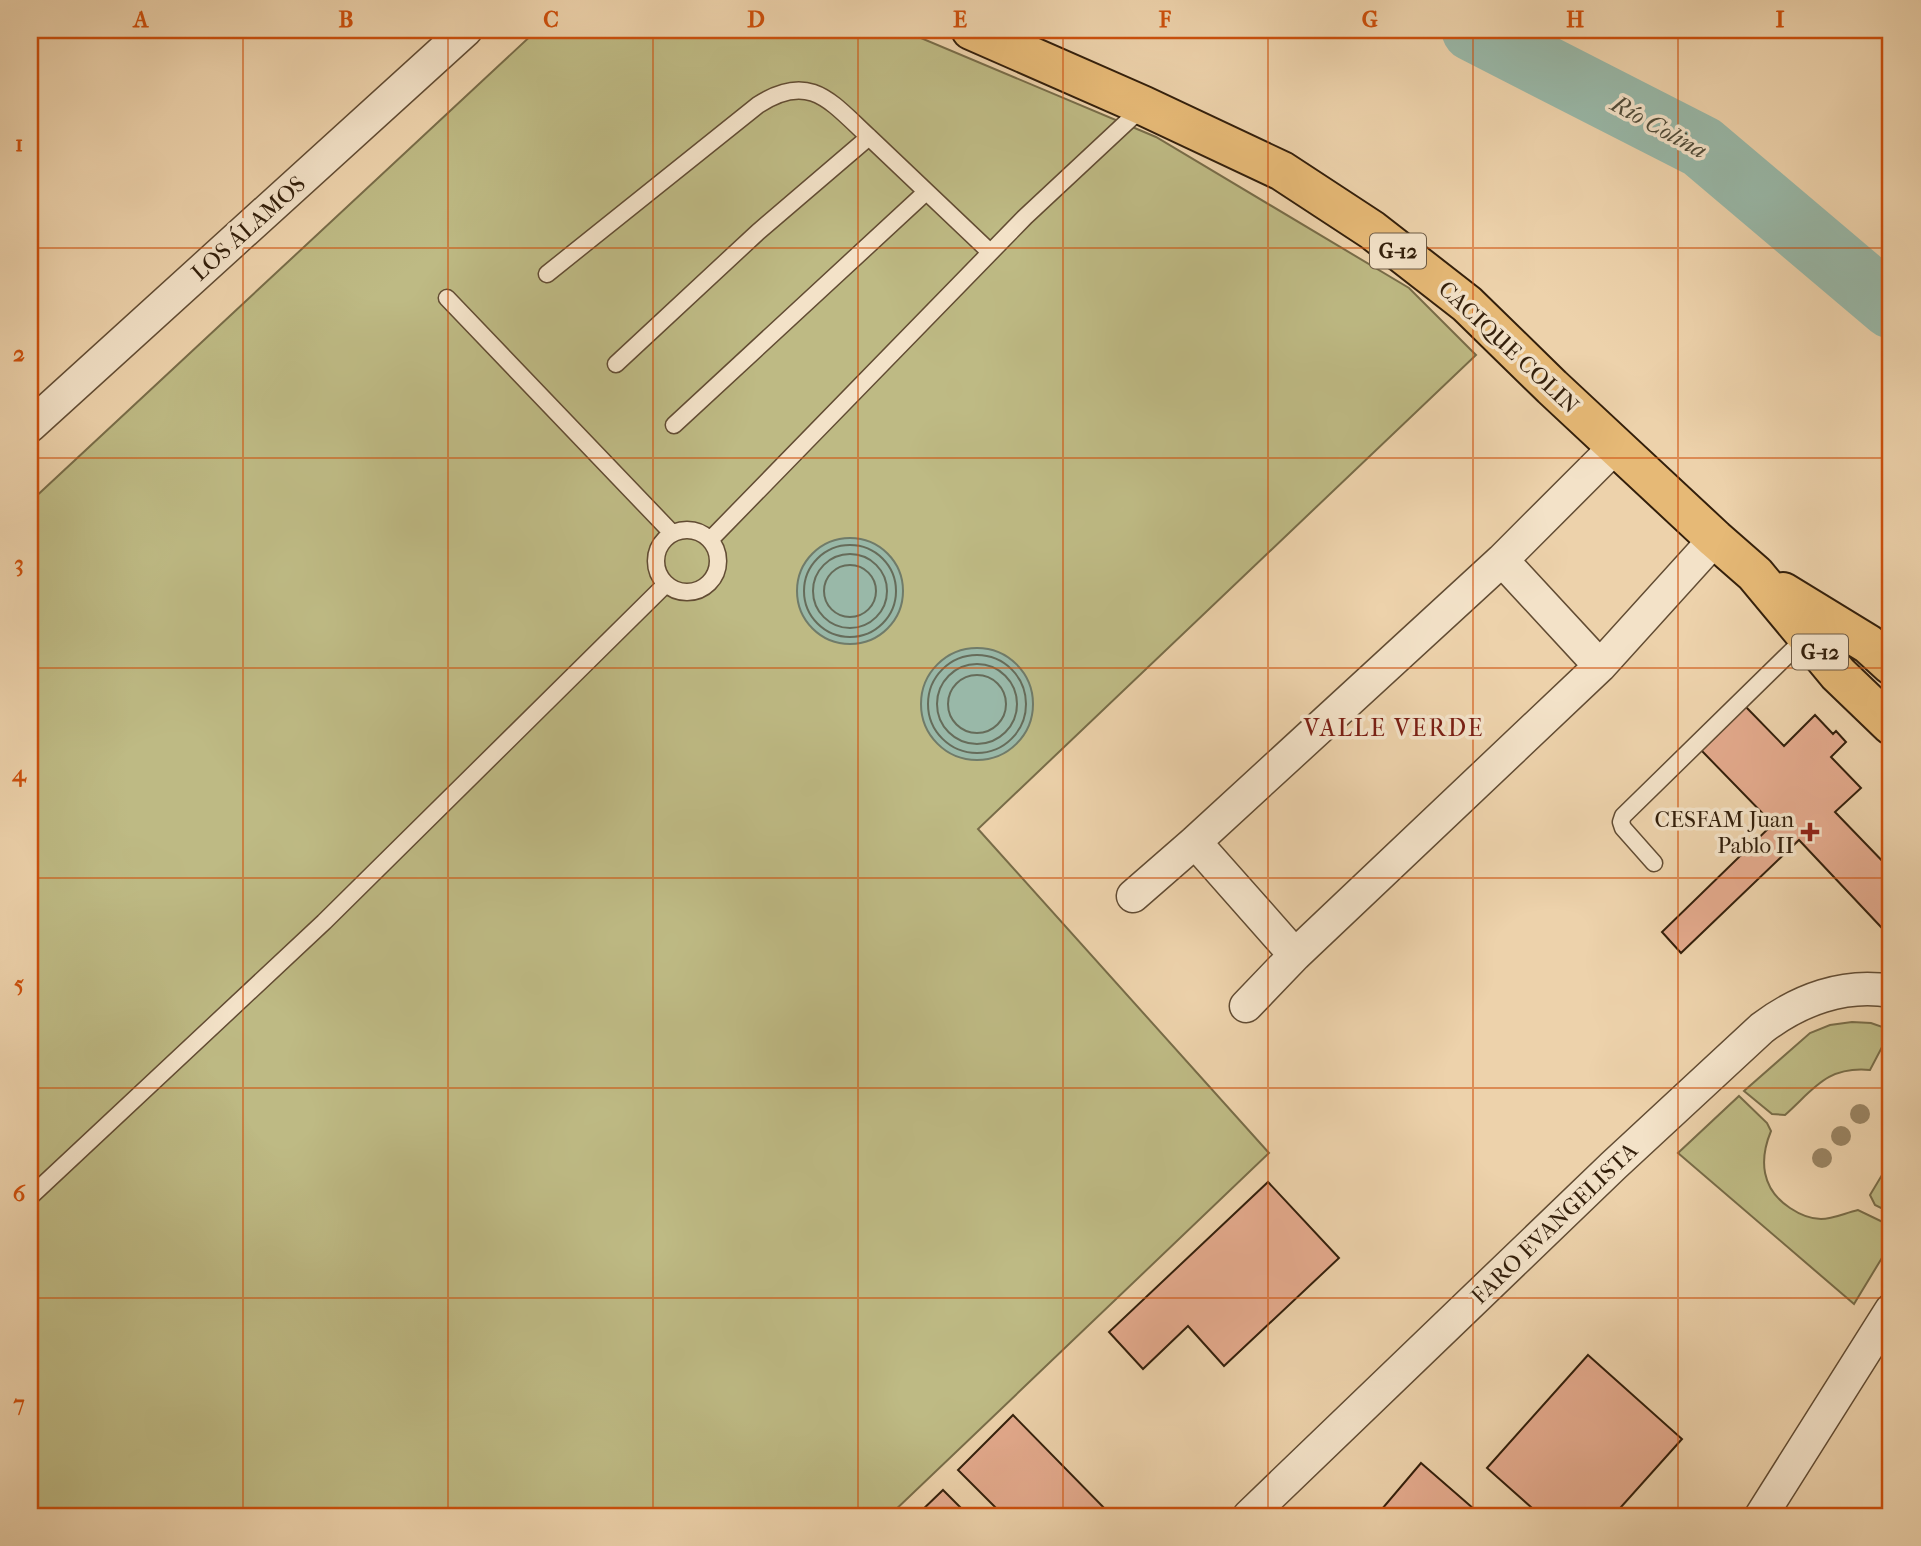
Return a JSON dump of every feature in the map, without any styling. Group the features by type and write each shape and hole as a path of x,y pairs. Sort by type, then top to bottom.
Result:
{"main road":[{"name":"CACIQUE COLIN","path":"971,30 1144,106 1282,171 1372,230 1467,304 1552,387 1755,575"},
{"name":"G-12","path":"1755,575 1838,674 1891,725"},
{"name":"G-12","path":"1755,575 1867,644 1891,665"}],"street":[{"name":"LOS ÁLAMOS","path":"30,426 466,30"},
{"path":"1133,895 1195,842 1502,560 1616,446"},
{"path":"1246,1006 1295,955 1600,666 1715,539"},
{"path":"1502,560 1600,666"},
{"path":"1195,842 1295,955"},
{"name":"FARO EVANGELISTA","path":"1248,1516 1603,1175 1762,1028 1782,1012 1831,993 1856,989 1891,991"},
{"path":"1761,1516 1891,1310"}],"lane":[{"path":"547,274 758,105 775,94 793,91 812,91 829,100 990,252"},
{"path":"710,540 1025,216 1144,106"},
{"path":"617,364 758,232 869,137"},
{"path":"674,425 926,192"},
{"path":"447,298 672,533"},
{"path":"694,530 710,540 718,552 719,563 716,577 709,585 688,593 675,591 660,578 656,557 663,541 672,533 694,530"},
{"path":"30,1197 324,922 666,584"},
{"path":"1654,863 1623,828 1623,816 1807,636"}],"shaded area":[{"path":"537,30 902,30 1156,137 1409,288 1476,355 978,829 1269,1153 889,1516 30,1516 30,502"},
{"path":"1871,1023 1891,1030 1870,1070 1843,1072 1822,1081 1785,1115 1772,1114 1744,1091 1810,1033 1830,1025"},
{"path":"1739,1096 1767,1123 1771,1131 1765,1153 1765,1173 1773,1192 1780,1200 1804,1216 1812,1218 1830,1218 1858,1210 1891,1226 1891,1243 1854,1304 1678,1153"},
{"path":"1891,1160 1891,1213 1875,1205 1870,1195"}],"water":[{"path":"850,538 870,542 887,554 899,571 903,591 899,611 887,628 870,640 850,644 830,640 813,628 801,611 797,591 801,571 813,554 830,542"},
{"path":"977,648 998,653 1016,665 1028,683 1033,704 1028,725 1016,743 998,755 977,760 956,755 938,743 926,725 921,704 926,683 938,665 956,653"}],"building":[{"name":"CESFAM Juan Pablo II","path":"1745,706 1784,746 1815,715 1833,734 1836,731 1846,742 1831,757 1861,788 1835,812 1891,870 1891,918 1881,927 1799,840 1681,953 1662,932 1773,824 1700,749"},
{"path":"1268,1182 1339,1258 1224,1366 1188,1326 1143,1369 1109,1332"},
{"path":"1588,1355 1682,1439 1613,1516 1541,1516 1487,1468"},
{"path":"1013,1415 1112,1516 1004,1516 958,1470"},
{"path":"1421,1463 1482,1516 1376,1516"},
{"path":"943,1490 969,1516 916,1516"}],"waterway":[{"name":"Río Colina","path":"1473,30 1702,147 1891,307"}],"place":[{"name":"CESFAM Juan Pablo II","path":"1810,832"}],"district":[{"name":"VALLE VERDE","path":"1394,728"}]}
